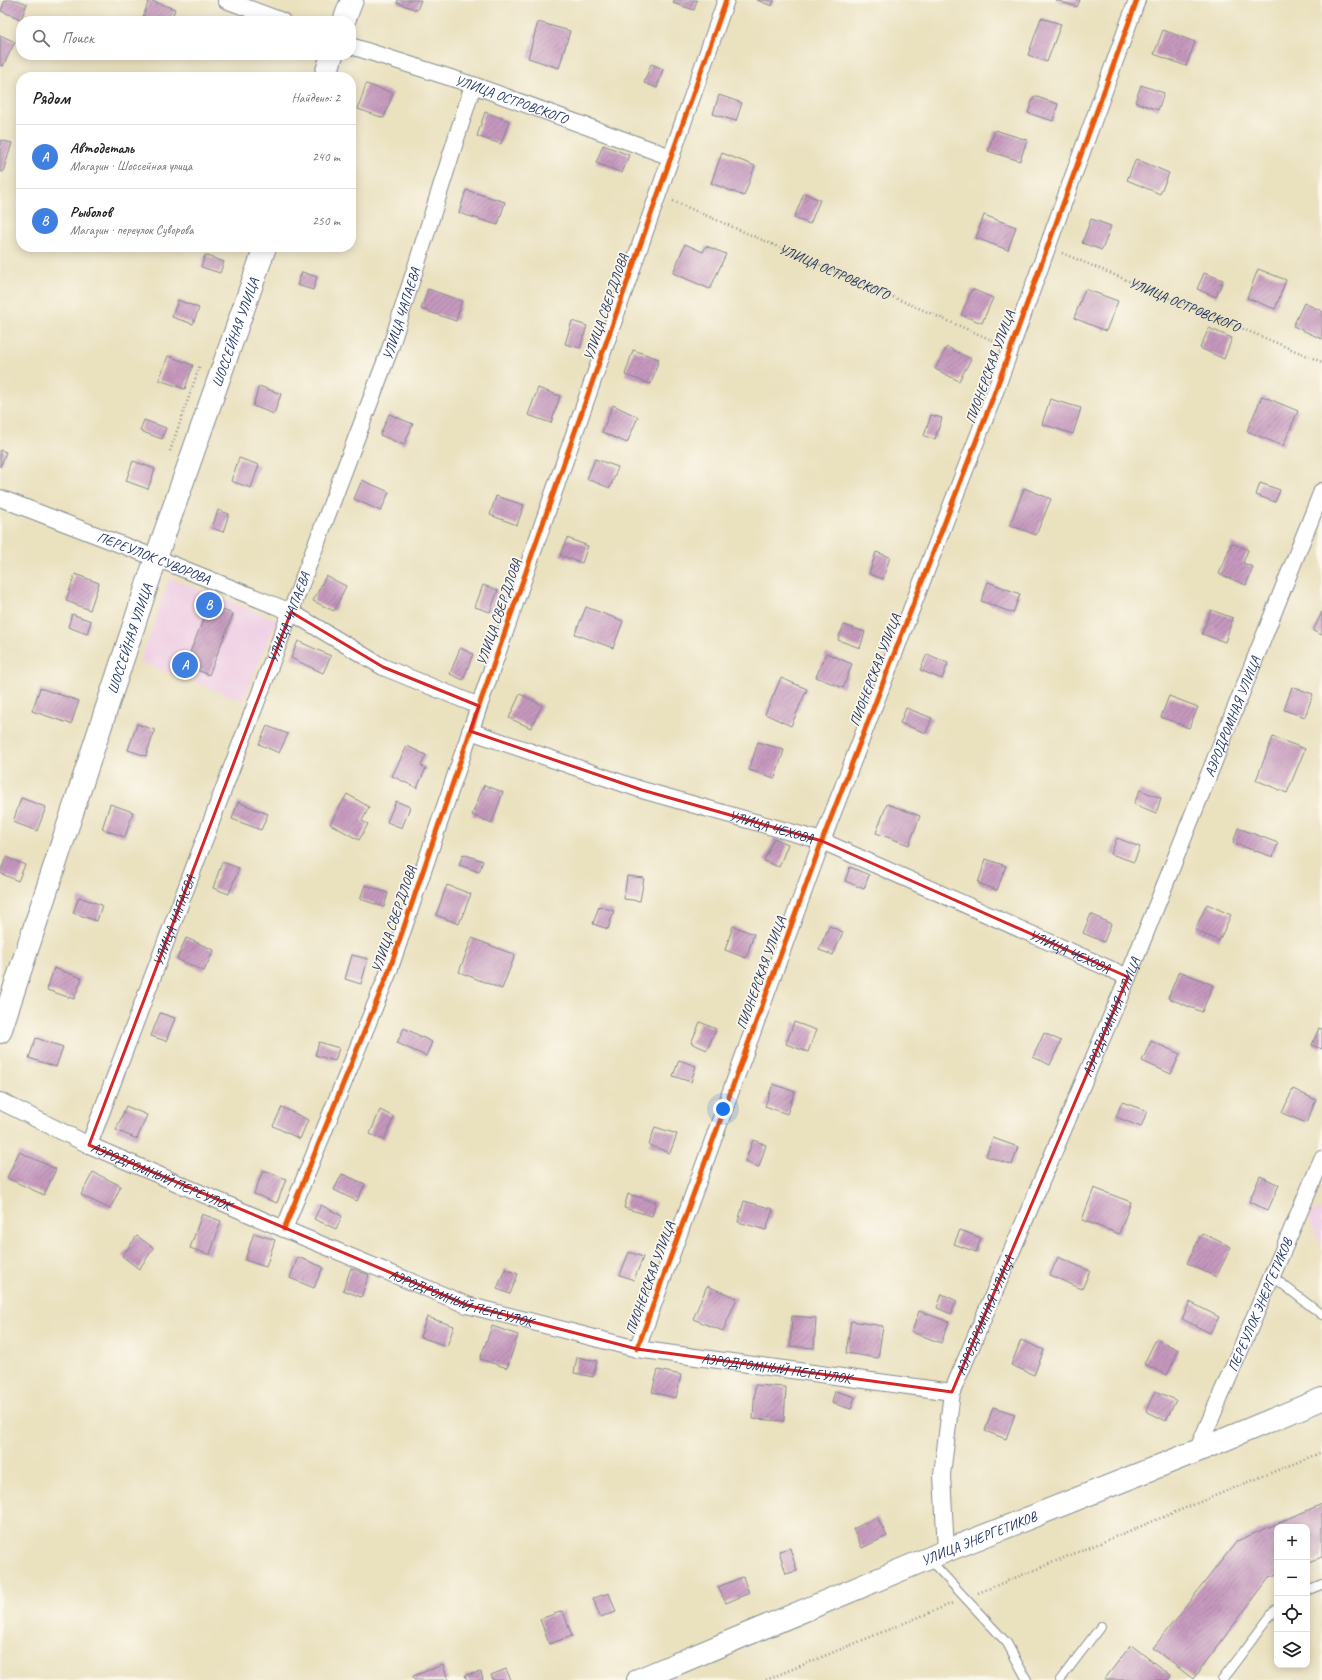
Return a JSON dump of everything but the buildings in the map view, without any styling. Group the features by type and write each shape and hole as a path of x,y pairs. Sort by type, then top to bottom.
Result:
{"main road":[{"path":"346,16 352,0"},
{"path":"327,72 330,60"},
{"name":"ШОССЕЙНАЯ УЛИЦА","path":"0,1032 156,558 263,252"},
{"name":"УЛИЦА ЭНЕРГЕТИКОВ","path":"638,1680 937,1554 1197,1451 1322,1399"}],"street":[{"path":"226,0 269,16"},
{"name":"УЛИЦА СВЕРДЛОВА","path":"284,1229 389,971 470,731 726,0"},
{"name":"ПИОНЕРСКАЯ УЛИЦА","path":"637,1349 822,841 1010,348 1137,0"},
{"name":"УЛИЦА ОСТРОВСКОГО","path":"356,48 473,84 671,157"},
{"name":"УЛИЦА ЧАПАЕВА","path":"89,1145 390,349 473,84"},
{"name":"АЭРОДРОМНАЯ УЛИЦА","path":"937,1554 942,1475 952,1392 1128,977 1322,491"},
{"name":"ПЕРЕУЛОК СУВОРОВА","path":"0,498 291,612 383,667 479,706"},
{"name":"УЛИЦА ЧЕХОВА","path":"470,731 642,790 822,841 1128,977"},
{"name":"АЭРОДРОМНЫЙ ПЕРЕУЛОК","path":"0,1101 89,1145 284,1229 467,1305 637,1349 952,1392"},
{"name":"ПЕРЕУЛОК ЭНЕРГЕТИКОВ","path":"1197,1451 1322,1159"}],"lane":[{"path":"1272,1276 1322,1315"},
{"path":"937,1554 965,1599 1007,1643 1027,1680"},
{"path":"1310,1590 1322,1585"},
{"path":"1222,1680 1274,1611"},
{"path":"1060,1680 1101,1626"}],"path":[{"path":"766,1680 1322,1452"}],"highlighted area":[{"path":"291,612 383,667 479,706 470,731 642,790 822,841 1128,977 952,1392 637,1349 467,1305 89,1145"}],"shaded area":[{"path":"170,578 277,620 243,701 140,662"},
{"path":"1322,1208 1322,1248 1307,1214"}],"cycle path":[{"path":"284,1229 389,971 479,706 726,0"},
{"path":"637,1349 822,841 992,400 1137,0"}],"place":[{"name":"Рыболов","path":"209,605"},
{"name":"Автодеталь","path":"185,665"}]}
